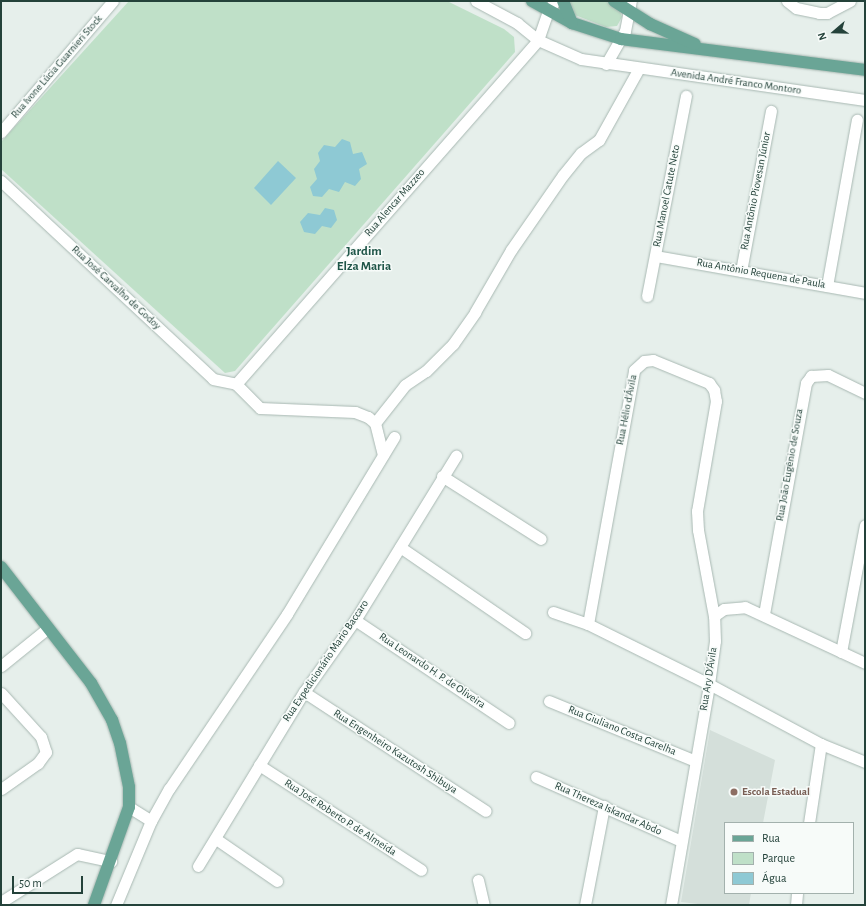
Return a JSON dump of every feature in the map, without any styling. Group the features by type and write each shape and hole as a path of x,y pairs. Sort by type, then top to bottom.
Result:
{"main road":[{"path":"532,1 572,23 621,39 865,70"},
{"path":"563,1 572,23"},
{"path":"614,1 630,6 673,35 720,51"},
{"path":"1,567 91,683 112,720 126,764 129,807 111,861 94,905"}],"street":[{"name":"Rua Ivone Lúcia Guarnieri Stock","path":"1,132 114,1"},
{"name":"Avenida André Franco Montoro","path":"476,1 517,23 538,40 581,59 606,64 865,100"},
{"path":"538,40 548,11 555,1"},
{"path":"787,1 796,8 819,13 827,13 850,1"},
{"path":"606,64 621,39 630,6"},
{"name":"Rua Alencar Mazzeo","path":"236,384 538,40"},
{"path":"375,423 405,385 426,371 453,344 510,250 563,175 581,153 599,140 639,68"},
{"name":"Rua Manoel Catute Neto","path":"647,296 686,96"},
{"name":"Rua Antônio Piovesan Júnior","path":"741,271 771,111"},
{"path":"828,286 857,120"},
{"name":"Rua José Carvalho de Godoy","path":"1,181 213,379 236,384"},
{"name":"Rua Antônio Requena de Paula","path":"656,256 865,293"},
{"name":"Rua Hélio d'Ávila","path":"588,624 634,370 644,361 653,360 709,383 714,390 716,401 697,511 698,530 714,616"},
{"name":"Rua João Eugênio de Souza","path":"764,614 806,382 811,376 828,375 865,393"},
{"path":"236,384 260,408 355,412 368,417 375,423 383,455"},
{"path":"116,905 151,821 206,733 287,614 394,437"},
{"name":"Rua Expedicionário Mario Baccaro","path":"198,866 216,839 304,692 355,620 442,476 456,456"},
{"path":"442,476 541,539"},
{"path":"841,652 865,525"},
{"path":"400,547 525,633"},
{"path":"714,616 724,609 734,606 745,607 764,614 865,663"},
{"path":"552,612 588,624 709,684 821,744 865,762"},
{"name":"Rua Ary D'Ávila","path":"671,905 709,684 715,641 714,616"},
{"name":"Rua Leonardo H. P. de Oliveira","path":"355,620 509,723"},
{"path":"1,666 48,628"},
{"name":"Rua Engenheiro Kazutosh Shibuya","path":"304,692 486,811"},
{"path":"1,693 41,737 46,752 38,763 1,788"},
{"name":"Rua Giuliano Costa Garelha","path":"549,701 695,761"},
{"path":"809,822 821,744"},
{"name":"Rua José Roberto P. de Almeida","path":"259,765 421,870"},
{"name":"Rua Thereza Iskandar Abdo","path":"536,776 681,841"},
{"path":"586,905 604,806"},
{"path":"129,807 151,821"},
{"path":"216,839 277,881"},
{"path":"1,902 77,854 111,861"},
{"path":"478,880 484,905"},
{"path":"796,905 798,894"}],"shaded area":[{"name":"Escola Estadual","path":"710,730 775,760 763,822 724,822 724,894 751,894 749,905 706,905 681,902"}],"green space":[{"path":"129,1 447,1 504,29 514,37 515,52 235,371 225,373 1,169 1,142"},
{"path":"568,1 605,1 619,8 622,17 617,26 606,27 575,15"}],"water":[{"path":"342,139 350,142 353,154 362,152 367,164 359,169 361,179 355,186 345,182 339,192 329,189 322,197 313,196 310,187 317,179 314,169 320,161 318,153 324,145 335,147"},
{"path":"278,161 296,178 271,205 254,188"},
{"path":"325,208 334,210 337,220 331,228 322,226 315,234 304,232 300,222 308,213 320,215"}],"place":[{"name":"Escola Estadual","path":"734,792"}],"district":[{"name":"Jardim Elza Maria","path":"364,260"}]}
